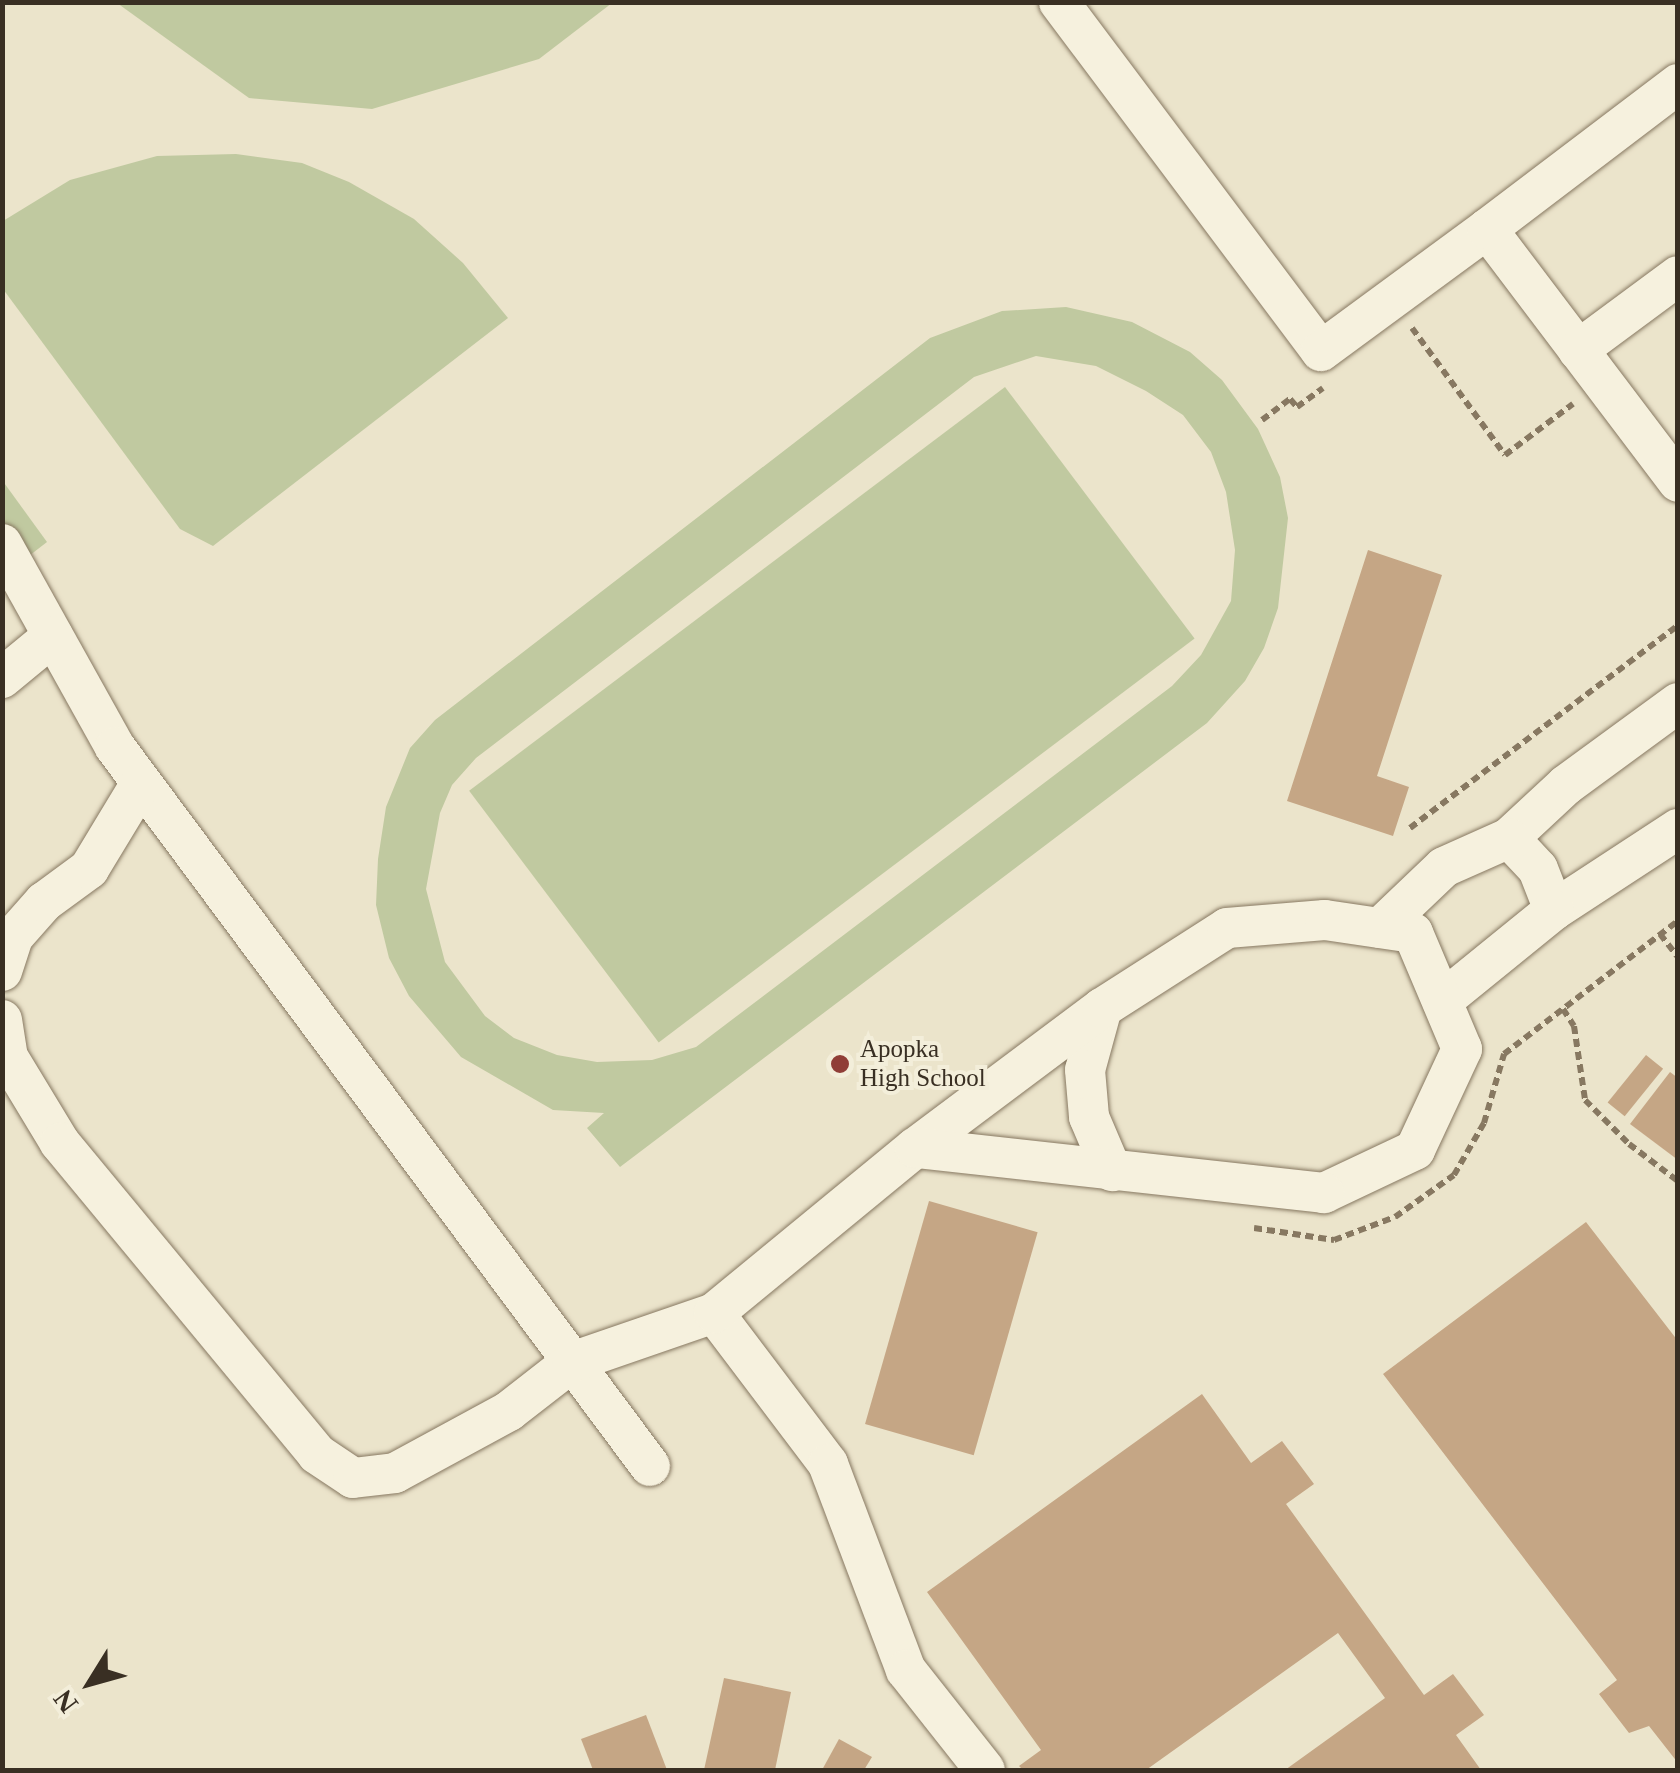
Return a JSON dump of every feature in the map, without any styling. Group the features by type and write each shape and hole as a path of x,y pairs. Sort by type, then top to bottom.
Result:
{"street":[{"path":"1059,2 1321,350 1678,84"},
{"path":"1486,229 1678,482"},
{"path":"1578,350 1678,276"},
{"path":"2,544 16,604 54,636 111,742 650,1466"},
{"path":"2,678 54,636"},
{"path":"1380,928 1444,866 1509,838 1566,786 1678,703"},
{"path":"2,970 13,937 44,902 89,869 141,783"},
{"path":"1442,1002 1554,910 1678,830"},
{"path":"1509,838 1538,869 1554,910"},
{"path":"2,1020 8,1057 60,1143 317,1454 353,1478 395,1473 509,1412 572,1362 714,1313 915,1148 1102,1008 1227,928 1325,920 1413,933 1462,1049 1416,1150 1324,1194 915,1148"},
{"path":"1102,1008 1085,1070 1090,1117 1112,1170"},
{"path":"714,1313 828,1464 906,1670 986,1770"}],"path":[{"path":"1408,323 1506,455 1578,400"},
{"path":"1410,828 1678,626"},
{"path":"1660,934 1678,957"},
{"path":"1563,1009 1574,1026 1585,1100 1629,1144 1678,1182"}],"green space":[{"path":"117,3 612,3 539,59 372,109 249,98"},
{"path":"236,154 302,163 349,182 414,219 463,263 508,318 213,546 180,529 3,289 3,221 70,180 157,156"},
{"path":"1066,307 1132,322 1190,352 1222,380 1258,429 1280,477 1288,518 1278,608 1264,648 1245,681 1207,723 620,1167 587,1128 604,1113 553,1110 461,1057 409,996 389,958 376,905 378,859 386,807 410,748 435,720 930,338 1002,311","holes":["1036,356 1096,366 1183,415 1211,452 1226,492 1235,550 1231,601 1201,655 1172,686 696,1047 652,1060 597,1062 557,1055 514,1038 485,1016 445,962 426,889 440,813 452,785 476,758 974,377"]},
{"path":"1005,387 1195,639 659,1042 469,791"},
{"path":"2,480 47,542 3,576 2,576"}],"building":[{"path":"1368,550 1442,575 1377,776 1409,787 1393,836 1287,801"},
{"path":"1646,1055 1663,1069 1625,1116 1608,1102"},
{"path":"1670,1072 1678,1078 1678,1160 1630,1124"},
{"path":"929,1201 1038,1232 974,1455 865,1424"},
{"path":"1586,1222 1678,1341 1678,1763 1649,1726 1629,1733 1599,1694 1617,1680 1383,1374"},
{"path":"1202,1394 1251,1463 1282,1441 1314,1484 1286,1504 1424,1695 1453,1674 1484,1715 1456,1735 1481,1770 1285,1770 1385,1698 1338,1633 1146,1770 1023,1770 1019,1766 1041,1750 927,1592"},
{"path":"724,1678 791,1692 775,1770 704,1770"},
{"path":"646,1715 667,1770 593,1770 581,1739"},
{"path":"839,1739 872,1757 864,1770 822,1770"}],"place":[{"name":"Apopka High School","path":"840,1064"}]}
